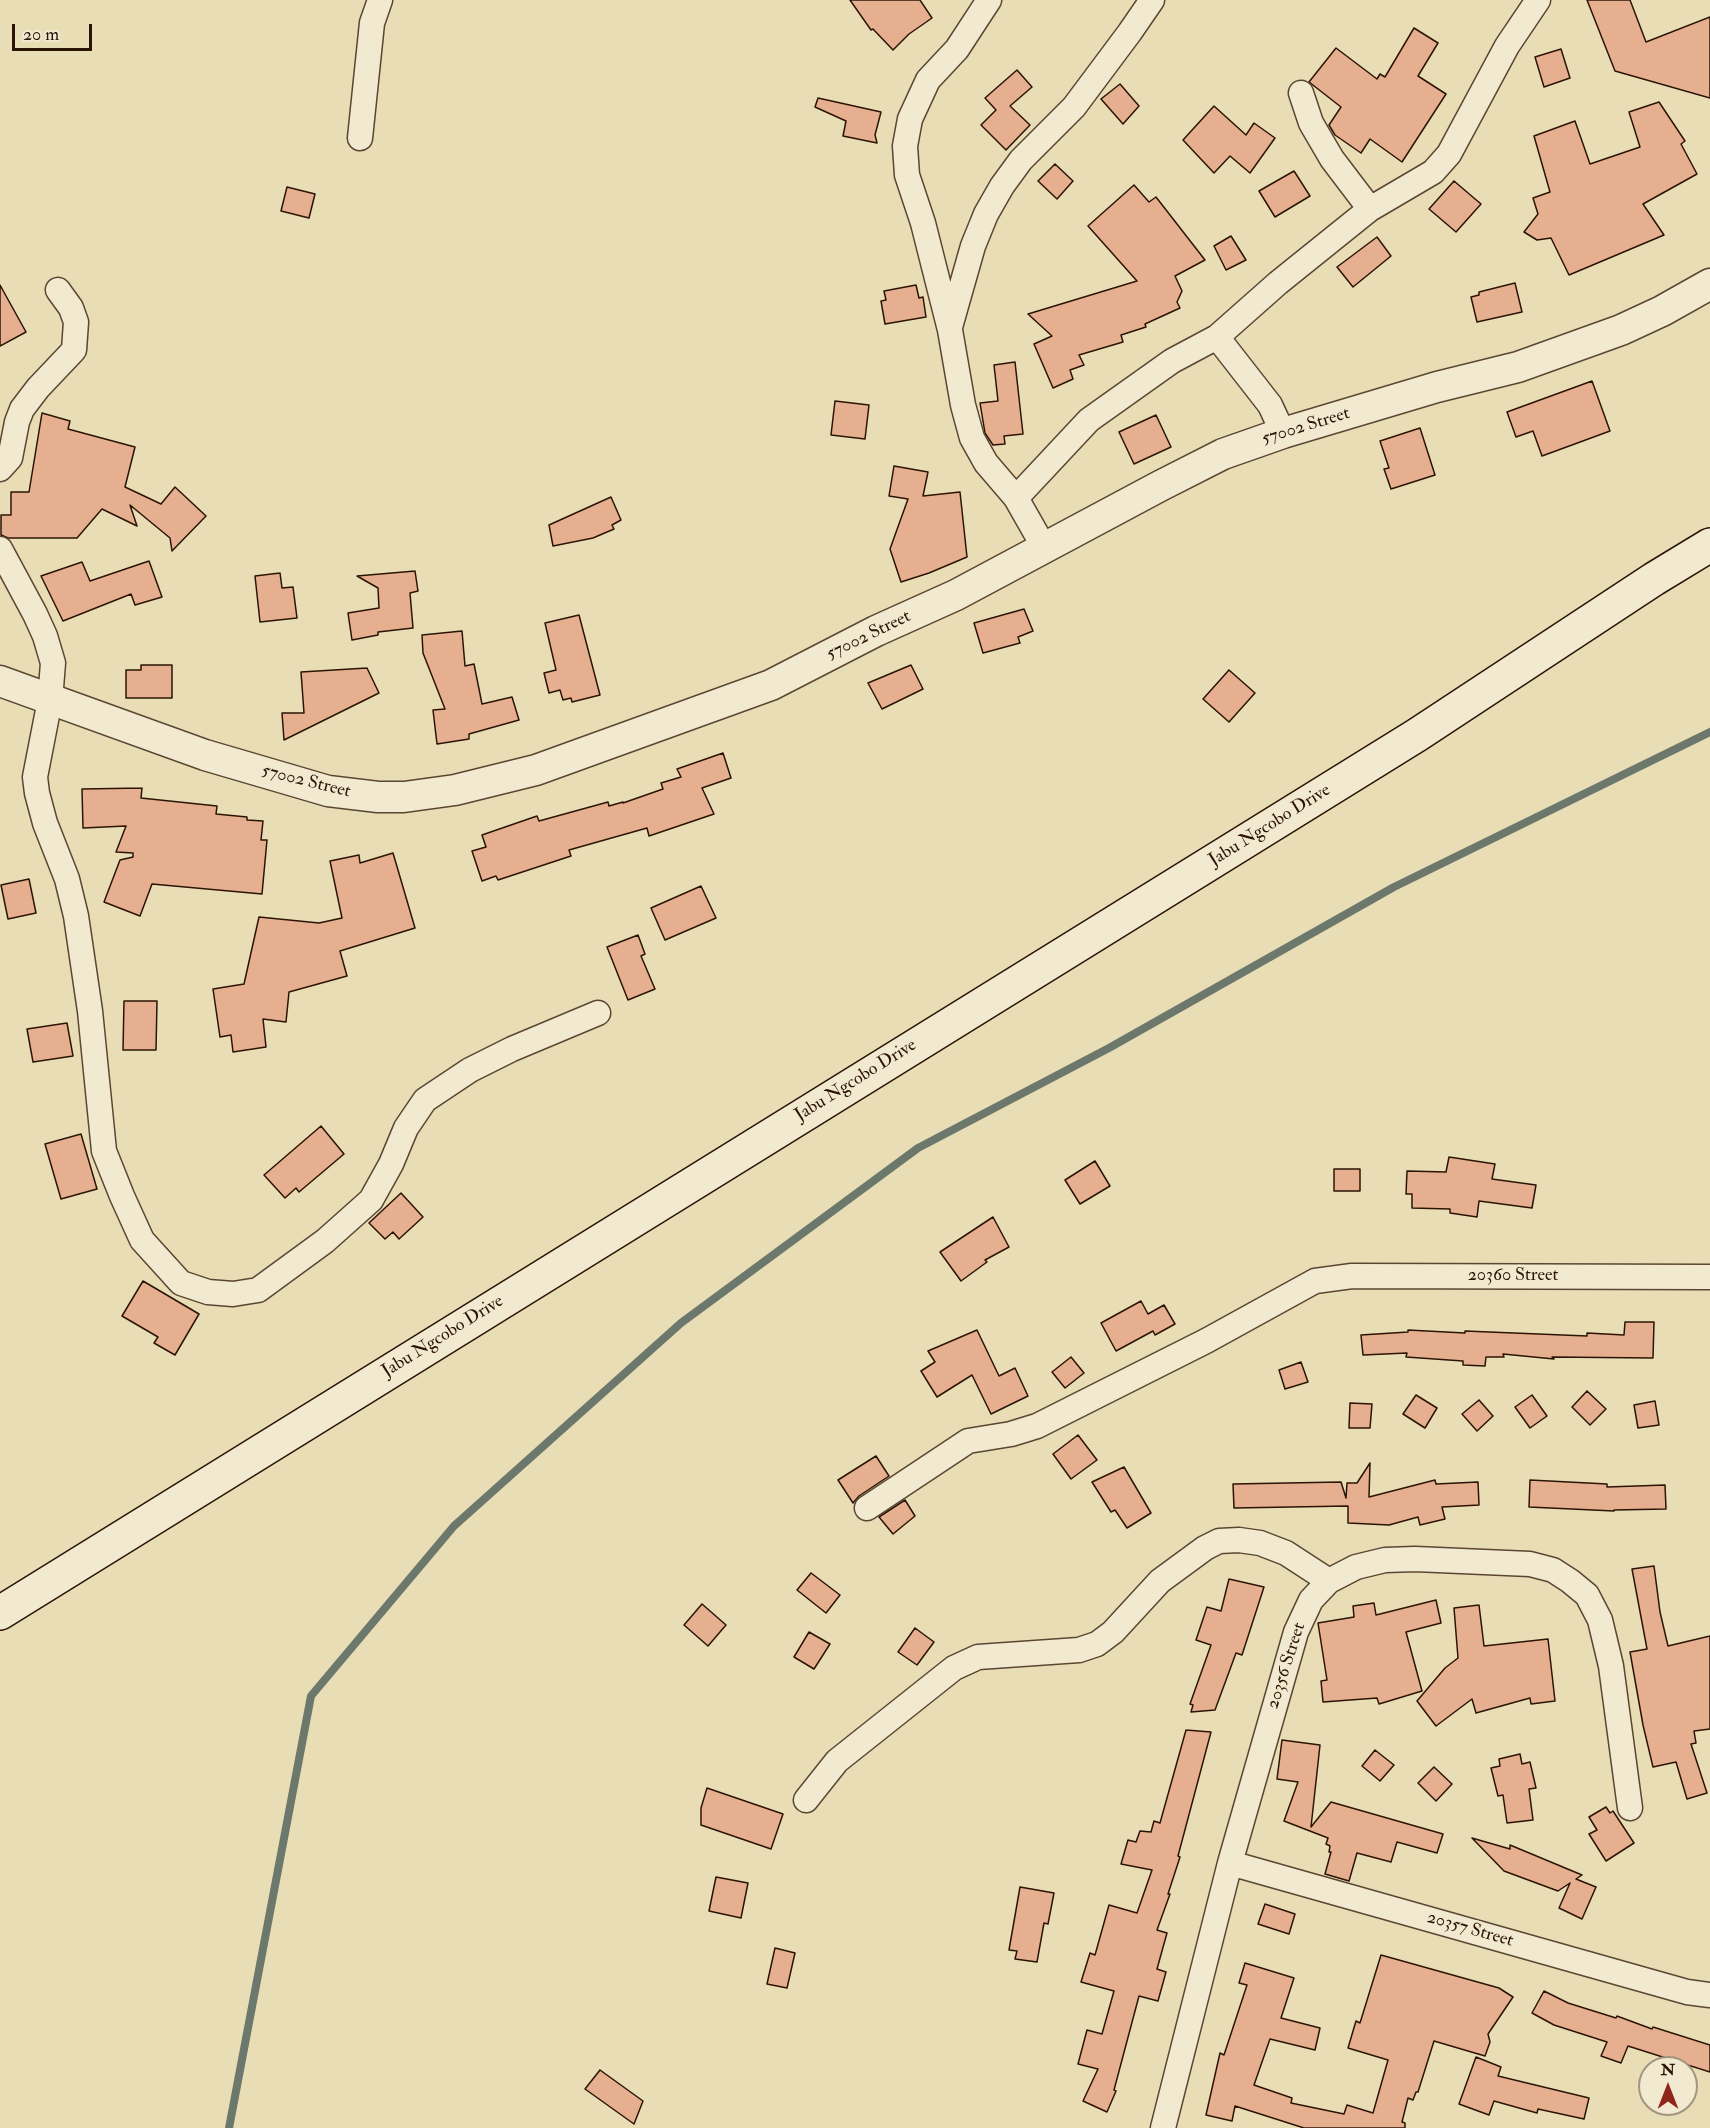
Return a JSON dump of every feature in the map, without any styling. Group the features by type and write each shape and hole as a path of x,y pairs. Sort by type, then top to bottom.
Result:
{"main road":[{"name":"Jabu Ngcobo Drive","path":"0,1613 1407,741 1654,579 1710,545"}],"street":[{"path":"360,138 372,23 380,0"},
{"path":"990,0 957,49 928,80 910,119 905,146 907,175 923,223 950,330 963,405 972,438 986,463 1016,498 1045,549"},
{"path":"950,330 973,246 986,214 1002,186 1022,160 1074,107 1152,0"},
{"path":"1016,498 1089,420 1172,361 1217,337 1278,283 1370,209 1433,172 1449,154 1507,46 1539,0"},
{"path":"1301,93 1311,123 1327,150 1370,209"},
{"name":"57002 Street","path":"0,681 205,755 319,789 378,797 429,795 537,770 771,685 876,631 956,595 1223,454 1283,433 1437,387 1518,367 1621,330 1662,311 1710,284"},
{"path":"0,469 10,458 22,409 38,388 74,350 76,322 71,308 58,290"},
{"path":"1217,337 1270,405 1283,433"},
{"path":"0,549 45,636 53,663 50,700 35,777 45,823 67,879 76,916 90,1011 104,1151 142,1240 181,1283 208,1292 233,1294 258,1290 325,1241 371,1200 391,1164 406,1128 425,1100 470,1070 512,1048 598,1013"},
{"name":"20360 Street","path":"867,1508 968,1441 1011,1434 1037,1426 1206,1341 1315,1281 1352,1276 1710,1276"},
{"path":"806,1800 837,1761 954,1668 978,1657 1079,1650 1097,1644 1113,1632 1160,1581 1205,1548 1219,1541 1239,1540 1269,1546 1286,1553 1329,1581"},
{"name":"20356 Street","path":"1163,2128 1230,1863 1296,1632 1311,1600 1329,1581 1356,1567 1385,1560 1415,1559 1530,1564 1553,1570 1570,1581 1587,1595 1599,1620 1611,1666 1630,1808"},
{"name":"20357 Street","path":"1230,1863 1687,1992 1710,1995"}],"building":[{"path":"850,0 920,0 932,18 909,34 893,50 873,29 871,30"},
{"path":"1587,0 1630,0 1646,42 1710,17 1710,98 1615,71"},
{"path":"1414,28 1438,43 1418,76 1446,94 1402,162 1370,139 1361,153 1335,135 1329,125 1341,107 1309,82 1336,48 1377,79 1380,74 1385,77"},
{"path":"1561,49 1570,78 1544,87 1535,57"},
{"path":"1017,70 1032,87 1010,106 1030,125 1006,150 981,125 996,110 985,98"},
{"path":"1120,84 1139,106 1123,124 1101,99"},
{"path":"818,98 881,112 875,135 877,143 843,136 846,121 815,107"},
{"path":"1659,102 1685,141 1681,144 1697,174 1643,204 1664,235 1569,275 1551,238 1537,240 1524,232 1538,214 1533,198 1550,192 1534,136 1575,121 1590,164 1640,147 1629,112"},
{"path":"1214,106 1246,135 1254,123 1275,138 1250,173 1230,156 1214,173 1183,140"},
{"path":"1055,164 1073,181 1057,199 1038,181"},
{"path":"1294,171 1310,196 1275,217 1259,191"},
{"path":"1454,181 1481,204 1456,232 1429,209"},
{"path":"1134,185 1149,202 1156,197 1205,260 1175,276 1182,291 1177,302 1180,308 1145,324 1146,327 1121,335 1123,342 1079,355 1084,365 1070,370 1073,379 1053,388 1034,344 1052,336 1028,314 1137,281 1088,226"},
{"path":"287,187 315,194 309,218 281,211"},
{"path":"1231,236 1246,260 1226,270 1214,246"},
{"path":"1377,237 1391,256 1353,287 1337,267"},
{"path":"1515,283 1522,312 1477,322 1471,297 1479,295 1479,292"},
{"path":"0,285 26,332 0,346"},
{"path":"916,285 919,298 923,297 926,317 885,324 881,301 886,300 884,291"},
{"path":"1015,362 1023,434 1004,436 1005,444 993,445 985,433 980,403 998,401 994,365"},
{"path":"1592,381 1610,431 1542,456 1533,431 1516,437 1507,412"},
{"path":"835,401 869,405 865,439 831,435"},
{"path":"42,413 70,421 68,429 135,447 125,487 161,504 175,487 206,516 172,551 170,538 130,505 137,526 102,509 77,538 8,538 1,535 1,515 11,515 11,492 29,492"},
{"path":"1156,415 1171,447 1134,464 1119,432"},
{"path":"1420,428 1435,475 1391,489 1384,469 1389,468 1380,441"},
{"path":"894,466 928,472 923,496 960,492 967,557 901,582 890,549 908,499 889,496"},
{"path":"611,497 621,520 612,525 614,529 593,538 553,546 549,525"},
{"path":"149,561 162,597 135,605 131,594 63,621 41,576 82,562 90,581"},
{"path":"415,571 418,591 410,593 413,628 378,632 378,635 352,640 348,613 379,608 378,588 357,576"},
{"path":"280,573 282,588 293,587 297,618 260,622 255,576"},
{"path":"1024,609 1033,631 1018,637 1020,643 983,653 974,623"},
{"path":"579,615 600,695 572,702 571,698 563,700 560,690 549,693 544,673 556,670 545,623"},
{"path":"462,631 465,666 474,664 482,704 512,697 519,720 469,734 469,739 437,744 433,710 445,709 423,653 422,635"},
{"path":"141,665 172,665 172,698 126,698 126,670 141,670"},
{"path":"911,665 923,689 882,709 868,683"},
{"path":"367,668 379,693 284,740 282,713 304,713 301,672"},
{"path":"1229,670 1255,693 1229,722 1203,699"},
{"path":"723,753 731,778 702,788 714,814 649,836 647,828 569,850 571,856 498,880 496,876 482,881 472,851 486,847 482,835 537,816 539,821 608,802 609,806 623,803 663,789 661,783 681,777 677,769"},
{"path":"142,788 141,798 217,806 216,814 263,821 261,840 267,840 262,894 152,884 140,916 104,902 120,860 133,857 133,853 116,852 126,826 83,828 82,789"},
{"path":"393,853 415,928 340,951 347,976 289,992 286,1022 263,1019 266,1047 233,1052 231,1035 220,1037 213,989 244,984 259,917 319,923 342,918 330,861 359,855 360,863"},
{"path":"29,879 36,913 8,919 1,885"},
{"path":"701,886 716,918 665,940 651,908"},
{"path":"638,935 645,954 641,956 655,989 628,1000 607,947"},
{"path":"124,1001 157,1001 156,1050 123,1050"},
{"path":"67,1023 73,1056 33,1062 27,1029"},
{"path":"321,1126 344,1154 299,1192 296,1188 285,1198 264,1175"},
{"path":"81,1134 97,1189 61,1199 45,1144"},
{"path":"1449,1157 1495,1164 1492,1179 1536,1185 1532,1208 1479,1201 1477,1217 1450,1213 1450,1209 1412,1208 1412,1194 1406,1194 1407,1171 1446,1172"},
{"path":"1095,1161 1110,1186 1080,1204 1065,1180"},
{"path":"1334,1169 1360,1169 1360,1191 1334,1191"},
{"path":"401,1193 423,1217 399,1239 393,1232 385,1239 369,1223"},
{"path":"993,1217 1009,1247 985,1260 987,1262 961,1281 940,1252"},
{"path":"143,1281 199,1314 175,1355 154,1343 158,1337 122,1316"},
{"path":"1141,1301 1148,1314 1164,1305 1175,1324 1155,1335 1153,1331 1116,1351 1101,1323"},
{"path":"1625,1322 1654,1322 1653,1358 1552,1357 1554,1359 1503,1354 1504,1357 1486,1357 1485,1366 1463,1365 1463,1361 1406,1357 1407,1353 1363,1355 1361,1335 1408,1332 1408,1330 1587,1336 1587,1333 1624,1335"},
{"path":"977,1330 999,1376 1015,1368 1028,1396 991,1414 972,1375 937,1397 921,1371 935,1362 928,1351"},
{"path":"1071,1357 1084,1373 1065,1388 1052,1372"},
{"path":"1301,1362 1308,1382 1285,1389 1279,1370"},
{"path":"1587,1391 1606,1409 1590,1425 1572,1407"},
{"path":"1416,1395 1437,1408 1425,1428 1403,1414"},
{"path":"1532,1395 1547,1416 1530,1428 1515,1407"},
{"path":"1479,1400 1493,1416 1477,1431 1462,1414"},
{"path":"1655,1401 1659,1425 1638,1428 1634,1405"},
{"path":"1350,1403 1372,1404 1370,1428 1349,1428"},
{"path":"1078,1435 1097,1460 1071,1479 1053,1454"},
{"path":"876,1456 889,1476 859,1496 853,1503 838,1480"},
{"path":"1370,1463 1369,1497 1435,1480 1436,1484 1478,1482 1479,1505 1442,1507 1445,1519 1420,1525 1418,1517 1389,1525 1348,1523 1348,1506 1234,1508 1233,1484 1341,1482 1346,1498 1347,1483 1357,1483"},
{"path":"1124,1467 1151,1513 1127,1528 1115,1510 1111,1512 1092,1482"},
{"path":"1530,1480 1607,1484 1607,1487 1665,1485 1666,1509 1614,1511 1529,1507"},
{"path":"905,1500 915,1516 893,1534 879,1517"},
{"path":"1654,1566 1660,1612 1668,1646 1710,1636 1710,1729 1694,1731 1696,1743 1691,1744 1707,1793 1687,1799 1676,1762 1653,1767 1630,1652 1647,1649 1632,1569"},
{"path":"811,1573 840,1595 826,1613 797,1590"},
{"path":"1229,1579 1264,1587 1242,1655 1236,1653 1215,1710 1191,1712 1193,1705 1190,1704 1211,1645 1196,1640 1207,1607 1221,1611"},
{"path":"1436,1600 1441,1623 1406,1632 1422,1691 1379,1704 1377,1698 1323,1702 1321,1681 1327,1680 1318,1623 1354,1617 1353,1606 1374,1603 1376,1615"},
{"path":"702,1604 726,1625 708,1646 684,1625"},
{"path":"1479,1605 1484,1646 1548,1639 1555,1701 1531,1704 1530,1698 1476,1713 1472,1699 1436,1726 1417,1701 1445,1668 1458,1658 1454,1608"},
{"path":"915,1628 934,1642 917,1665 898,1652"},
{"path":"809,1632 830,1644 814,1669 794,1657"},
{"path":"1186,1730 1211,1732 1178,1856 1180,1857 1168,1894 1170,1894 1157,1930 1167,1933 1157,1969 1166,1972 1158,2001 1139,1996 1114,2090 1116,2091 1107,2112 1083,2101 1098,2069 1078,2064 1087,2030 1102,2034 1114,1991 1081,1982 1090,1953 1095,1955 1109,1905 1137,1913 1152,1870 1121,1864 1128,1840 1136,1842 1140,1831 1151,1832 1154,1821 1160,1823"},
{"path":"1282,1740 1320,1745 1311,1827 1331,1802 1443,1834 1437,1853 1397,1842 1391,1862 1357,1853 1349,1881 1325,1874 1331,1852 1329,1852 1330,1846 1326,1844 1328,1838 1284,1821 1298,1782 1277,1779"},
{"path":"1375,1750 1394,1765 1380,1781 1362,1766"},
{"path":"1520,1754 1522,1764 1530,1762 1536,1788 1529,1789 1533,1820 1507,1823 1503,1795 1498,1796 1491,1768 1500,1766 1499,1759"},
{"path":"1434,1767 1452,1784 1436,1801 1418,1783"},
{"path":"707,1788 783,1814 771,1849 701,1825 701,1808"},
{"path":"1606,1807 1610,1813 1613,1811 1634,1843 1606,1861 1589,1834 1597,1830 1589,1817"},
{"path":"1472,1838 1510,1849 1510,1845 1582,1875 1576,1879 1596,1887 1582,1919 1559,1908 1570,1883 1558,1891 1504,1871"},
{"path":"716,1877 748,1883 741,1918 709,1911"},
{"path":"1020,1887 1054,1893 1048,1924 1044,1923 1037,1962 1015,1959 1017,1951 1009,1950"},
{"path":"1265,1904 1295,1914 1289,1934 1258,1924"},
{"path":"775,1948 795,1953 787,1988 767,1984"},
{"path":"1381,1955 1499,1988 1513,1997 1488,2034 1490,2042 1485,2056 1434,2041 1418,2092 1413,2100 1408,2098 1402,2122 1405,2123 1405,2128 1304,2128 1235,2106 1232,2121 1206,2115 1220,2053 1224,2055 1247,1985 1239,1983 1245,1963 1294,1978 1281,2018 1320,2028 1315,2050 1270,2039 1254,2085 1292,2098 1291,2103 1344,2114 1347,2105 1373,2113 1388,2060 1348,2048 1356,2021 1360,2023"},
{"path":"1544,1991 1568,2003 1710,2045 1710,2072 1698,2068 1698,2056 1660,2056 1628,2046 1621,2063 1601,2056 1607,2042 1554,2025 1532,2013"},
{"path":"1476,2057 1501,2067 1498,2076 1589,2098 1584,2119 1538,2109 1537,2113 1494,2101 1489,2115 1459,2104"},
{"path":"600,2070 643,2101 634,2124 585,2089"}],"waterway":[{"path":"229,2128 311,1696 454,1526 681,1323 918,1148 1109,1048 1394,887 1710,732"}]}
